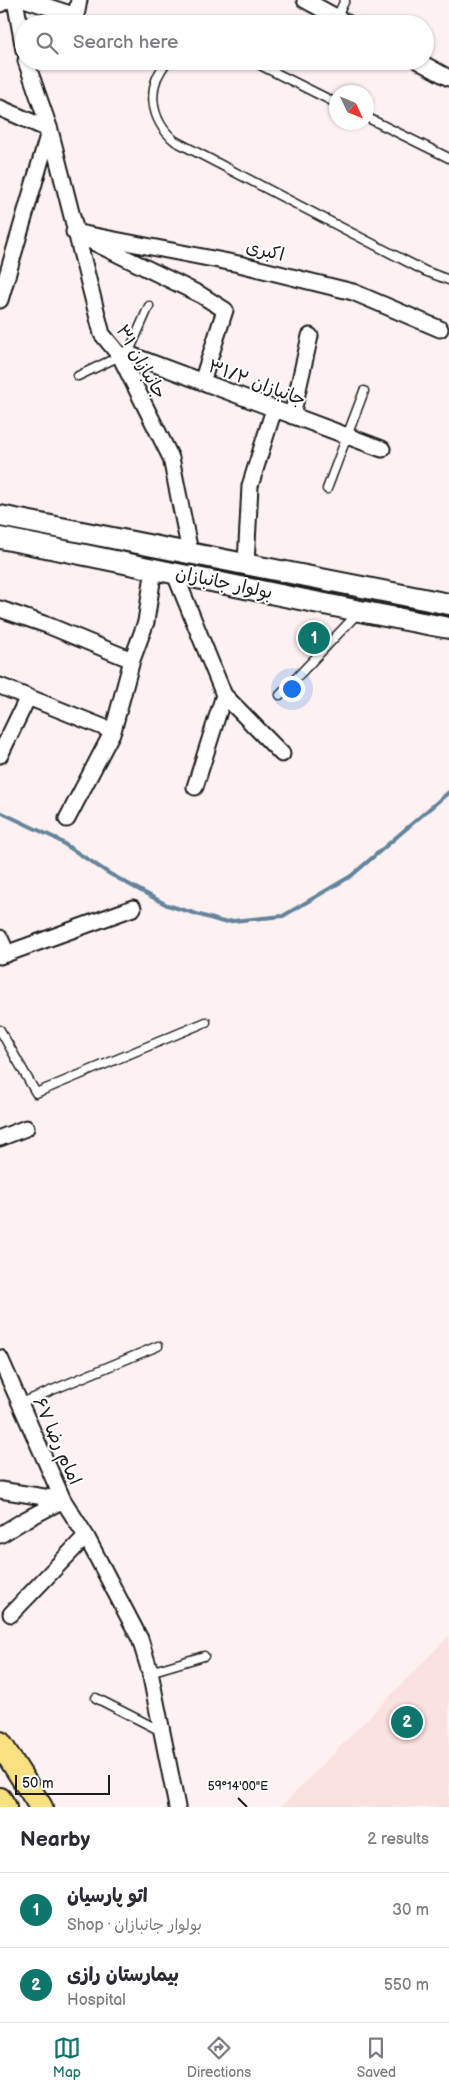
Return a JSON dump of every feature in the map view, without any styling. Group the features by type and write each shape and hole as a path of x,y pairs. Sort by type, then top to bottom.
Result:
{"main road":[{"name":"بولوار جانبازان","path":"0,516 449,604"},
{"name":"بولوار جانبازان","path":"0,538 174,572 338,608 449,628"},
{"path":"338,608 341,584"},
{"path":"0,1743 41,1807"},
{"path":"0,1799 5,1807"}],"street":[{"path":"0,4 7,0"},
{"path":"15,0 18,15"},
{"path":"27,0 73,15"},
{"path":"76,15 79,0"},
{"path":"305,0 334,15"},
{"name":"جانبازان ۳۱","path":"29,70 50,130 74,232 102,334 124,355 171,458 190,552"},
{"path":"434,70 449,78"},
{"path":"0,108 50,130 4,274 0,300"},
{"path":"74,232 202,295 225,310 202,382"},
{"name":"اکبری","path":"74,232 239,264 352,292 440,329"},
{"path":"292,416 310,336"},
{"name":"جانبازان ۳۱/۲","path":"124,355 382,449"},
{"path":"246,564 250,486 274,409"},
{"path":"67,820 113,731 132,660 146,622 154,568"},
{"path":"174,572 224,695 282,754"},
{"path":"0,609 47,625 132,660"},
{"path":"0,686 113,731"},
{"path":"194,787 224,695"},
{"path":"0,755 28,697"},
{"path":"0,938 4,955 133,908"},
{"path":"0,1138 26,1128"},
{"name":"امام رضا ۶۷","path":"0,1358 63,1500 86,1536 140,1639 150,1672 163,1732"},
{"path":"0,1490 63,1500"},
{"path":"0,1535 63,1500"},
{"path":"11,1614 86,1536"},
{"path":"163,1732 177,1807"}],"lane":[{"path":"344,15 345,0"},
{"path":"162,70 156,79 153,99 154,108 161,127 174,141 425,271 449,280"},
{"path":"270,70 329,100"},
{"path":"374,122 449,158"},
{"path":"78,376 124,355 150,306"},
{"path":"328,489 349,437 364,391"},
{"path":"280,695 360,612"},
{"path":"0,1030 36,1094 206,1022"},
{"path":"19,1404 158,1346"},
{"path":"150,1672 204,1656"},
{"path":"96,1698 163,1732"}],"shaded area":[{"path":"449,1636 449,1807 281,1807"}],"waterway":[{"path":"0,812 55,838 110,874 167,905 223,922 283,916 351,876 449,792"}],"place":[{"name":"اتو پارسیان","path":"314,638"},
{"name":"بیمارستان رازی","path":"407,1722"}]}
